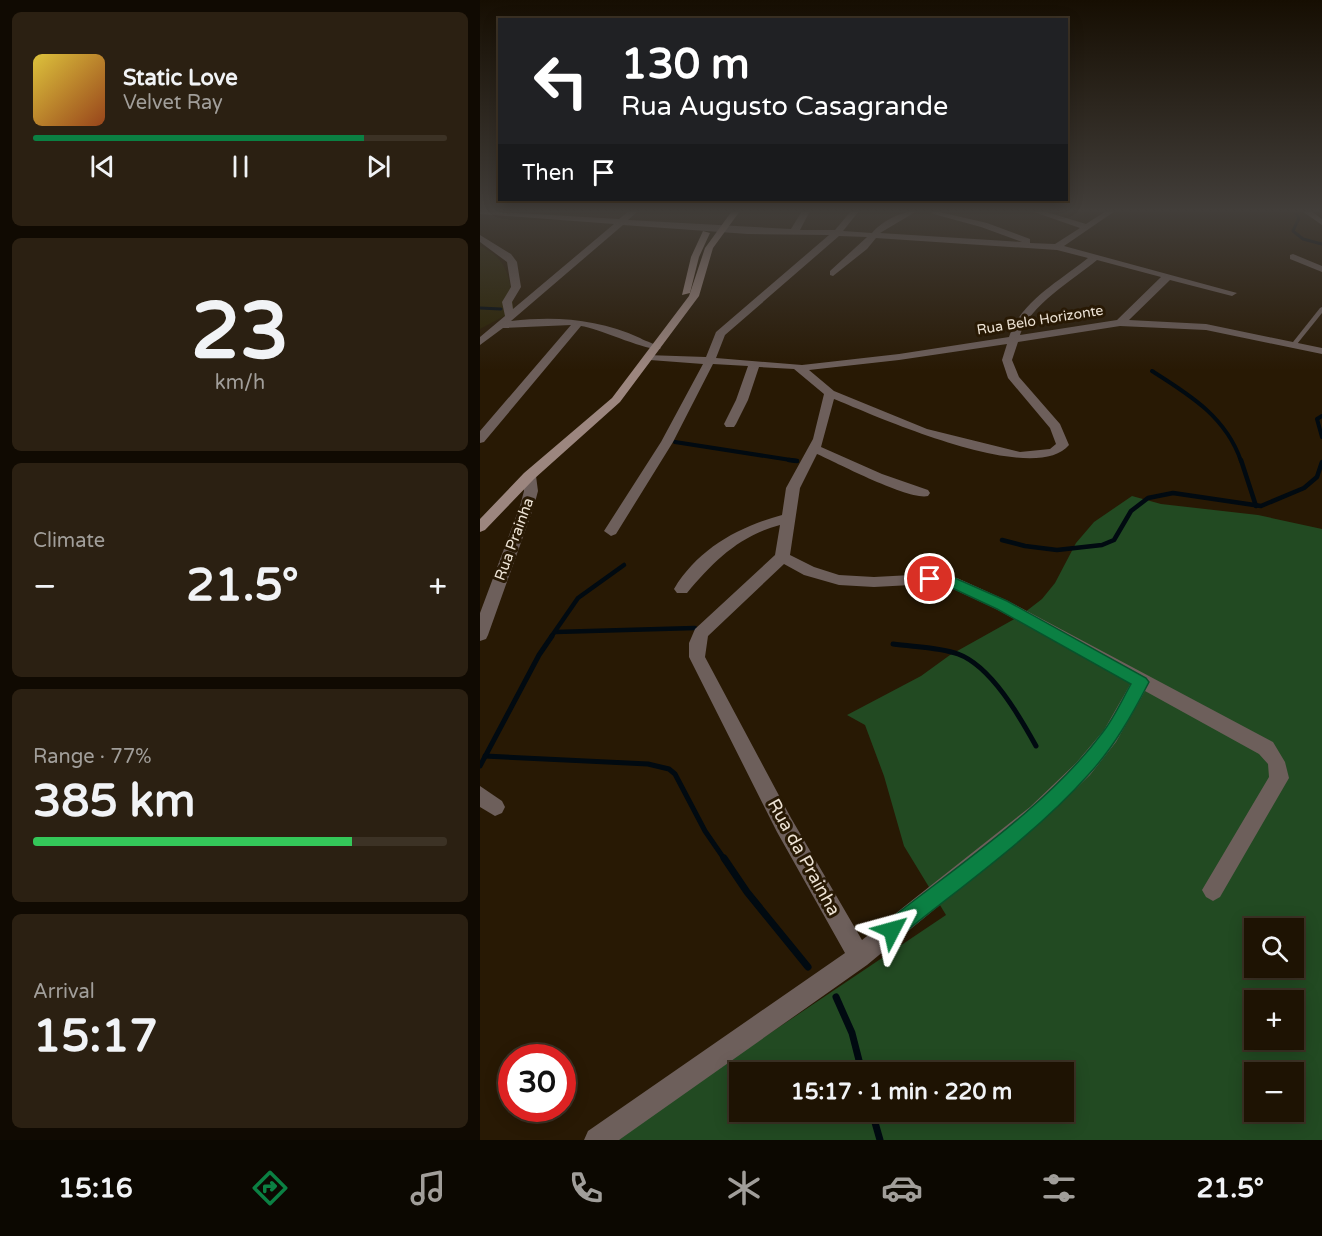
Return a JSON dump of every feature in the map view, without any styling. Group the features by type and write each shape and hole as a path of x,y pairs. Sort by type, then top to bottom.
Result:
{"street":[{"path":"506,322 507,302 516,287 512,264"},
{"path":"480,342 572,264"},
{"path":"683,307 693,264"},
{"path":"480,527 529,476 616,400 653,353 683,307 694,296 704,264"},
{"path":"611,531 667,442 710,360 715,341 725,328 800,264"},
{"path":"834,273 844,264"},
{"path":"801,368 830,393 923,432 1002,452 1040,456 1053,453 1063,445 1056,427 1014,378 1007,360 1017,328 1034,306 1086,264"},
{"path":"1118,264 1232,293"},
{"name":"Rua Belo Horizonte","path":"506,322 578,323 609,328 653,353 710,360 791,365 801,368 899,357 1120,323 1167,277"},
{"path":"480,439 578,323"},
{"path":"1120,323 1206,327 1295,343 1322,351"},
{"path":"730,424 742,400 754,363"},
{"path":"830,393 823,428 793,488 787,518 787,541 782,557 809,571 839,580 874,582 930,579 952,582 1002,605 1266,748 1275,757 1279,767 1279,778 1212,891"},
{"path":"814,448 877,477 923,493"},
{"name":"Rua Prainha","path":"480,635 514,536 527,506 531,491 529,476"},
{"path":"682,589 718,547 730,538 759,525 787,518"},
{"name":"Rua da Prainha","path":"782,557 701,633 697,643 697,657 784,825 859,957"},
{"path":"597,1140 859,957 1037,813 1083,769 1110,736 1141,682"}],"lane":[{"path":"1295,343 1322,309"}],"green space":[{"path":"1132,496 1161,504 1258,515 1322,529 1322,1140 611,1140 946,915 904,846 884,776 865,725 847,715 921,676 950,655 1020,616 1042,599 1055,583 1076,543 1094,522"}],"sand":[{"path":"480,264 502,264 507,272 514,311 480,329"}],"waterway":[{"path":"480,308 501,309"},
{"path":"1152,371 1205,408 1226,432 1241,461"},
{"path":"1322,416 1317,419 1322,437"},
{"path":"675,442 797,461 789,460"},
{"path":"1241,460 1256,505"},
{"path":"1256,505 1261,506 1304,488 1317,477 1322,462"},
{"path":"1002,540 1057,550 1102,545 1114,540 1131,511 1148,498 1173,493 1256,505"},
{"path":"551,637 578,598 624,565"},
{"path":"555,632 695,628"},
{"path":"485,756 539,655 552,636"},
{"path":"893,644 943,650 970,660 982,669 1003,694 1036,746"},
{"path":"480,766 485,756"},
{"path":"485,756 648,764 669,769 675,774 705,831 725,860"},
{"path":"724,858 747,892 808,967"},
{"path":"836,997 852,1033 859,1062"},
{"path":"875,1122 880,1140"}],"route":[{"path":"892,930 1037,813 1083,769 1110,736 1141,682 1002,605 952,582 930,579"}]}
